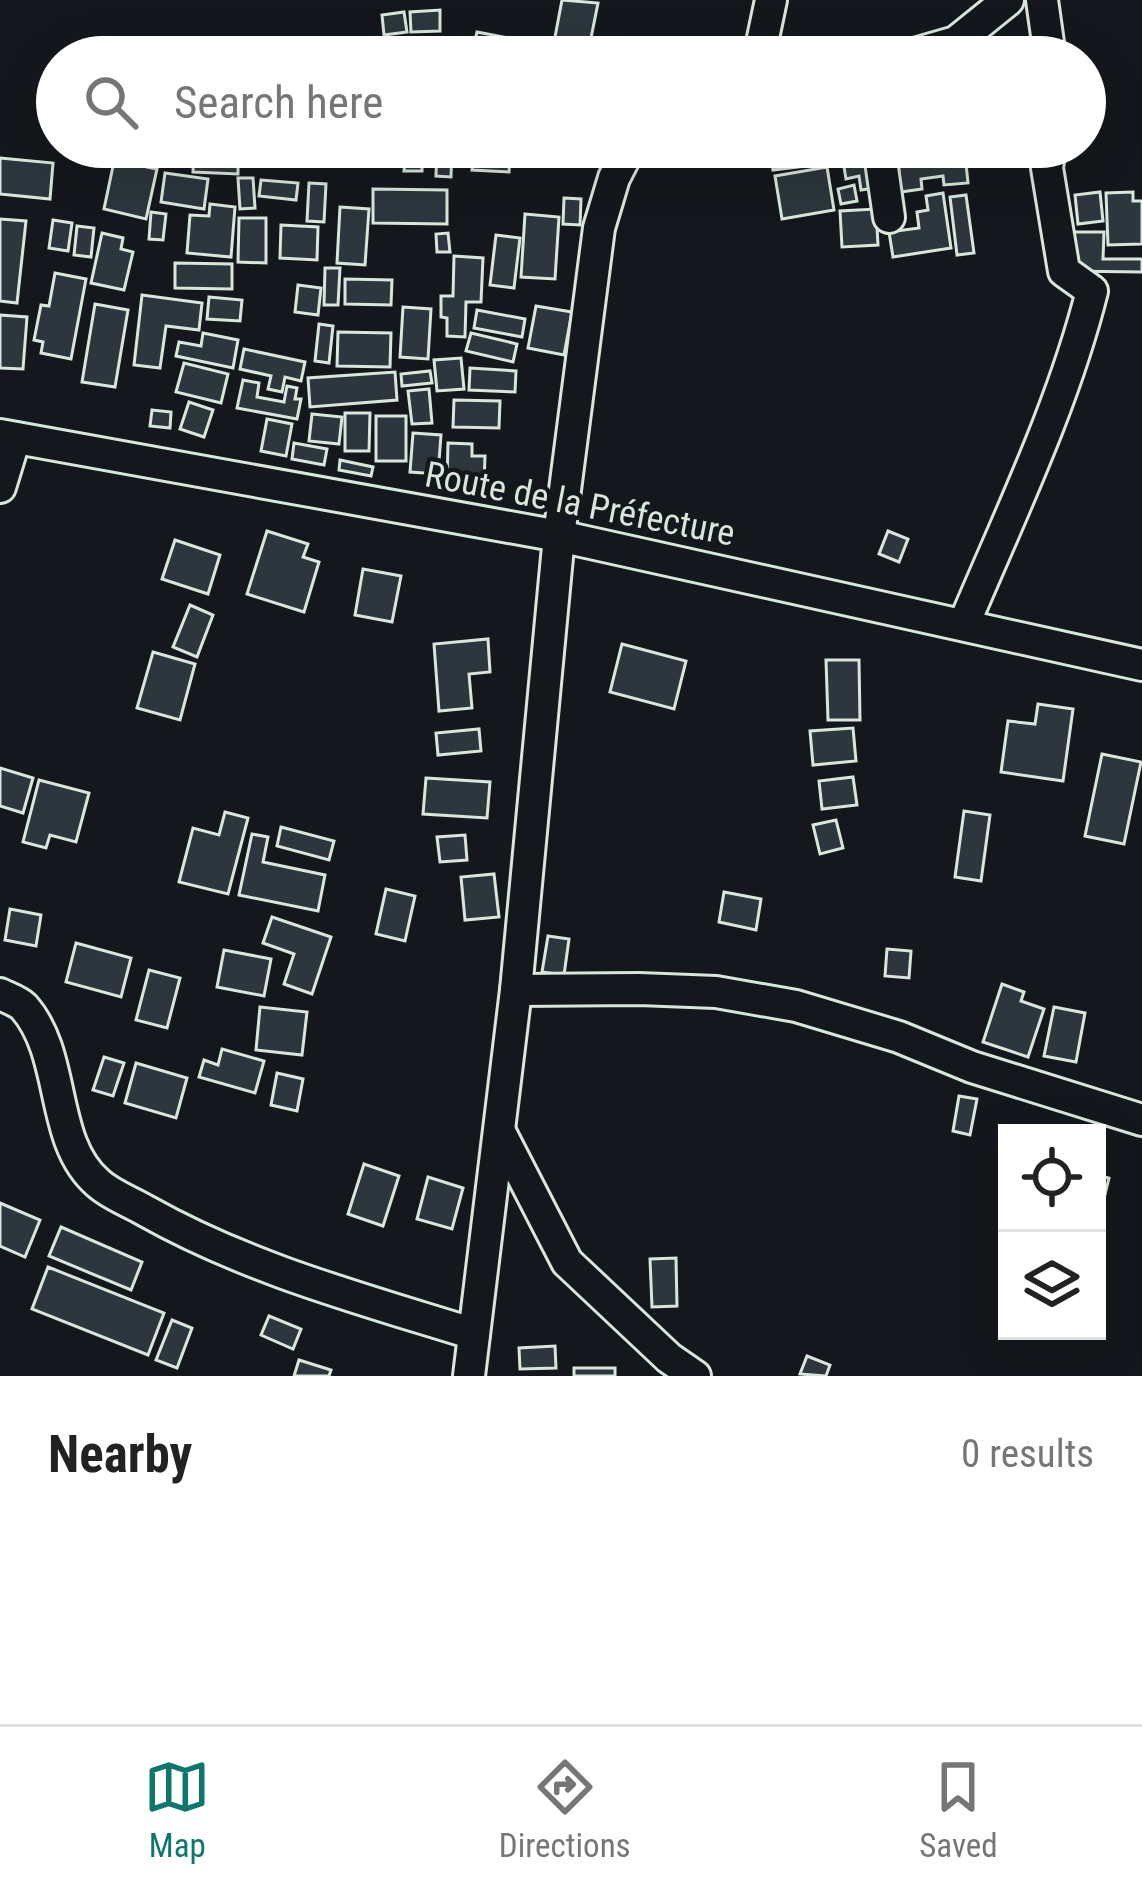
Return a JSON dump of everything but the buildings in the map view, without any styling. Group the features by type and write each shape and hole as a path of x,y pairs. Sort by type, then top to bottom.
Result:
{"street":[{"path":"763,36 771,0"},
{"path":"963,36 1008,0"},
{"path":"1042,0 1047,36"},
{"path":"470,1376 516,990 559,536 599,227 619,168"},
{"path":"882,168 889,217"},
{"path":"964,624 1037,451 1082,332 1092,291 1064,271 1047,168"},
{"path":"0,487 8,436"},
{"name":"Route de la Préfecture","path":"8,436 559,536 1142,665"},
{"path":"516,990 716,992 796,1006 1142,1120"},
{"path":"0,994 22,1005 50,1053 74,1150 98,1183 189,1235 251,1263 474,1334"},
{"path":"500,1132 567,1262 669,1358 695,1376"}]}
